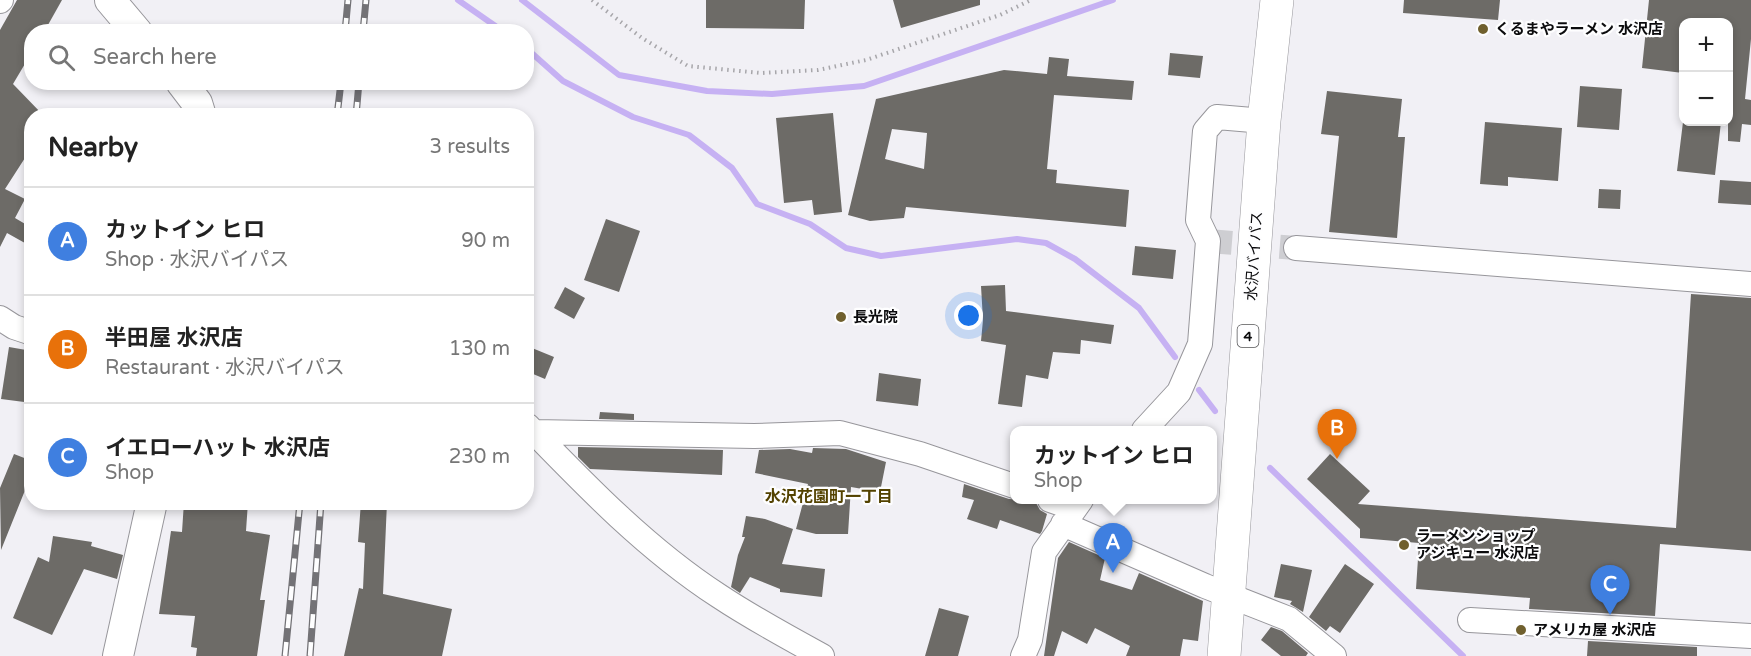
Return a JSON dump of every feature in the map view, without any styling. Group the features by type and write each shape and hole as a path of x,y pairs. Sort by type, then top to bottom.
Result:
{"highway":[{"name":"水沢バイパス","path":"1224,656 1264,121 1276,8"}],"street":[{"path":"110,0 130,24"},
{"path":"188,90 199,108"},
{"path":"1148,426 1179,392 1200,344 1208,241 1198,220 1205,131 1217,117 1264,121"},
{"path":"1296,248 1751,284"},
{"path":"0,318 24,330"},
{"path":"534,428 754,436 840,433 920,454 1010,485"},
{"path":"534,432 587,487 669,559 718,596 822,656"},
{"path":"1058,504 1229,595 1290,619 1334,656"},
{"path":"118,656 150,510"},
{"path":"1023,656 1030,640 1044,552 1072,511"},
{"path":"1470,620 1751,636"}],"path":[{"path":"592,0 642,38 688,66 760,73 818,70 866,60 1000,15 1031,0"}],"building":[{"path":"17,0 62,0 48,24 24,24 24,65 13,84 36,108 24,108 24,159 5,189 24,198 15,218 24,223 24,243 7,233 0,247 0,30"},
{"path":"706,0 805,0 804,29 706,28"},
{"path":"893,0 980,0 980,5 901,28"},
{"path":"1404,0 1500,0 1498,20 1403,13"},
{"path":"1649,0 1751,0 1751,39 1745,99 1751,100 1751,125 1742,124 1740,142 1728,141 1728,126 1733,126 1733,18 1679,18 1679,73 1642,68"},
{"path":"1170,53 1203,56 1200,78 1168,75"},
{"path":"1049,57 1069,59 1067,76 1134,81 1132,100 1054,95 1047,169 1057,170 1056,183 1129,190 1126,227 906,207 904,218 870,221 848,215 876,99 1004,70 1047,74","holes":["892,129 927,133 924,169 885,159"]},
{"path":"1580,86 1622,89 1619,130 1577,127"},
{"path":"1327,91 1402,99 1398,137 1405,137 1397,238 1329,232 1339,136 1321,134"},
{"path":"833,113 842,212 814,215 812,200 784,203 776,118"},
{"path":"1485,122 1562,128 1558,181 1508,177 1508,186 1480,184"},
{"path":"1683,126 1721,126 1715,175 1677,171"},
{"path":"1720,180 1751,182 1751,205 1718,203"},
{"path":"1599,189 1621,190 1620,209 1598,208"},
{"path":"606,219 640,231 619,292 584,280"},
{"path":"1135,246 1176,250 1173,279 1132,275"},
{"path":"1005,285 1006,311 1114,325 1111,344 1081,340 1080,354 1053,352 1048,379 1026,375 1022,407 998,404 1006,345 981,341 983,320 981,286"},
{"path":"565,287 585,298 574,319 554,308"},
{"path":"1691,294 1751,298 1751,551 1660,544 1655,616 1529,609 1530,598 1416,589 1419,543 1360,538 1360,529 1307,479 1330,454 1370,491 1358,504 1676,528"},
{"path":"9,347 24,350 24,402 1,399"},
{"path":"534,349 554,357 545,379 534,374"},
{"path":"879,373 921,379 918,406 876,401"},
{"path":"600,412 634,414 634,420 599,419"},
{"path":"578,447 723,450 722,475 590,469 578,457"},
{"path":"813,448 846,449 886,462 880,492 851,487 848,534 816,534 796,529 808,484 755,473 759,450 790,449 812,453"},
{"path":"14,454 24,458 24,493 1,550 0,488"},
{"path":"964,484 1010,499 1010,504 1037,504 1040,510 1047,514 1042,531 1040,534 1000,520 997,529 967,519 974,500 962,497"},
{"path":"183,510 247,510 246,531 270,535 260,600 265,600 257,656 196,656 197,648 191,647 195,616 159,614 171,531 182,532"},
{"path":"360,510 387,510 383,594 452,609 442,656 344,656 359,588 363,589 365,543 358,542"},
{"path":"746,516 765,519 793,529 782,564 825,569 822,597 780,592 780,589 750,577 740,593 731,587 738,555 745,537 742,537"},
{"path":"53,536 92,542 91,546 123,555 117,579 84,569 52,635 13,618 38,557 49,562"},
{"path":"1069,542 1105,558 1100,580 1132,590 1139,573 1203,601 1198,641 1183,639 1180,656 1126,656 1130,646 1095,628 1087,644 1062,631 1054,656 1044,656 1058,558"},
{"path":"1281,564 1312,570 1303,612 1290,604 1292,601 1274,597"},
{"path":"1345,564 1374,584 1340,633 1330,626 1326,631 1309,617"},
{"path":"939,608 969,616 958,656 925,656"},
{"path":"1271,627 1282,631 1308,653 1306,656 1281,656 1261,640"},
{"path":"1588,641 1697,647 1697,656 1587,656"}],"waterway":[{"path":"458,0 492,24"},
{"path":"522,0 619,75 707,91 772,94 864,86 1113,0"},
{"path":"534,55 563,81 633,117 689,135 732,168 757,204 810,224 846,248 881,256 1017,239 1046,243 1075,259 1139,308 1175,357"},
{"path":"1199,390 1215,411"},
{"path":"1270,468 1463,656"}],"tunnel":[{"path":"1208,241 1296,248"}],"railway":[{"path":"346,24 348,0"},
{"path":"364,24 366,0"},
{"path":"338,108 340,90"},
{"path":"357,108 358,90"},
{"path":"285,656 299,510"},
{"path":"310,656 320,510"}],"place":[{"name":"くるまやラーメン 水沢店","path":"1483,29"},
{"name":"長光院","path":"841,317"},
{"name":"半田屋 水沢店","path":"1337,459"},
{"name":"ラーメンショップ アジキュー 水沢店","path":"1404,545"},
{"name":"カットイン ヒロ","path":"1113,573"},
{"name":"イエローハット 水沢店","path":"1610,615"},
{"name":"アメリカ屋 水沢店","path":"1521,630"}],"district":[{"name":"水沢花園町一丁目","path":"829,497"}]}
